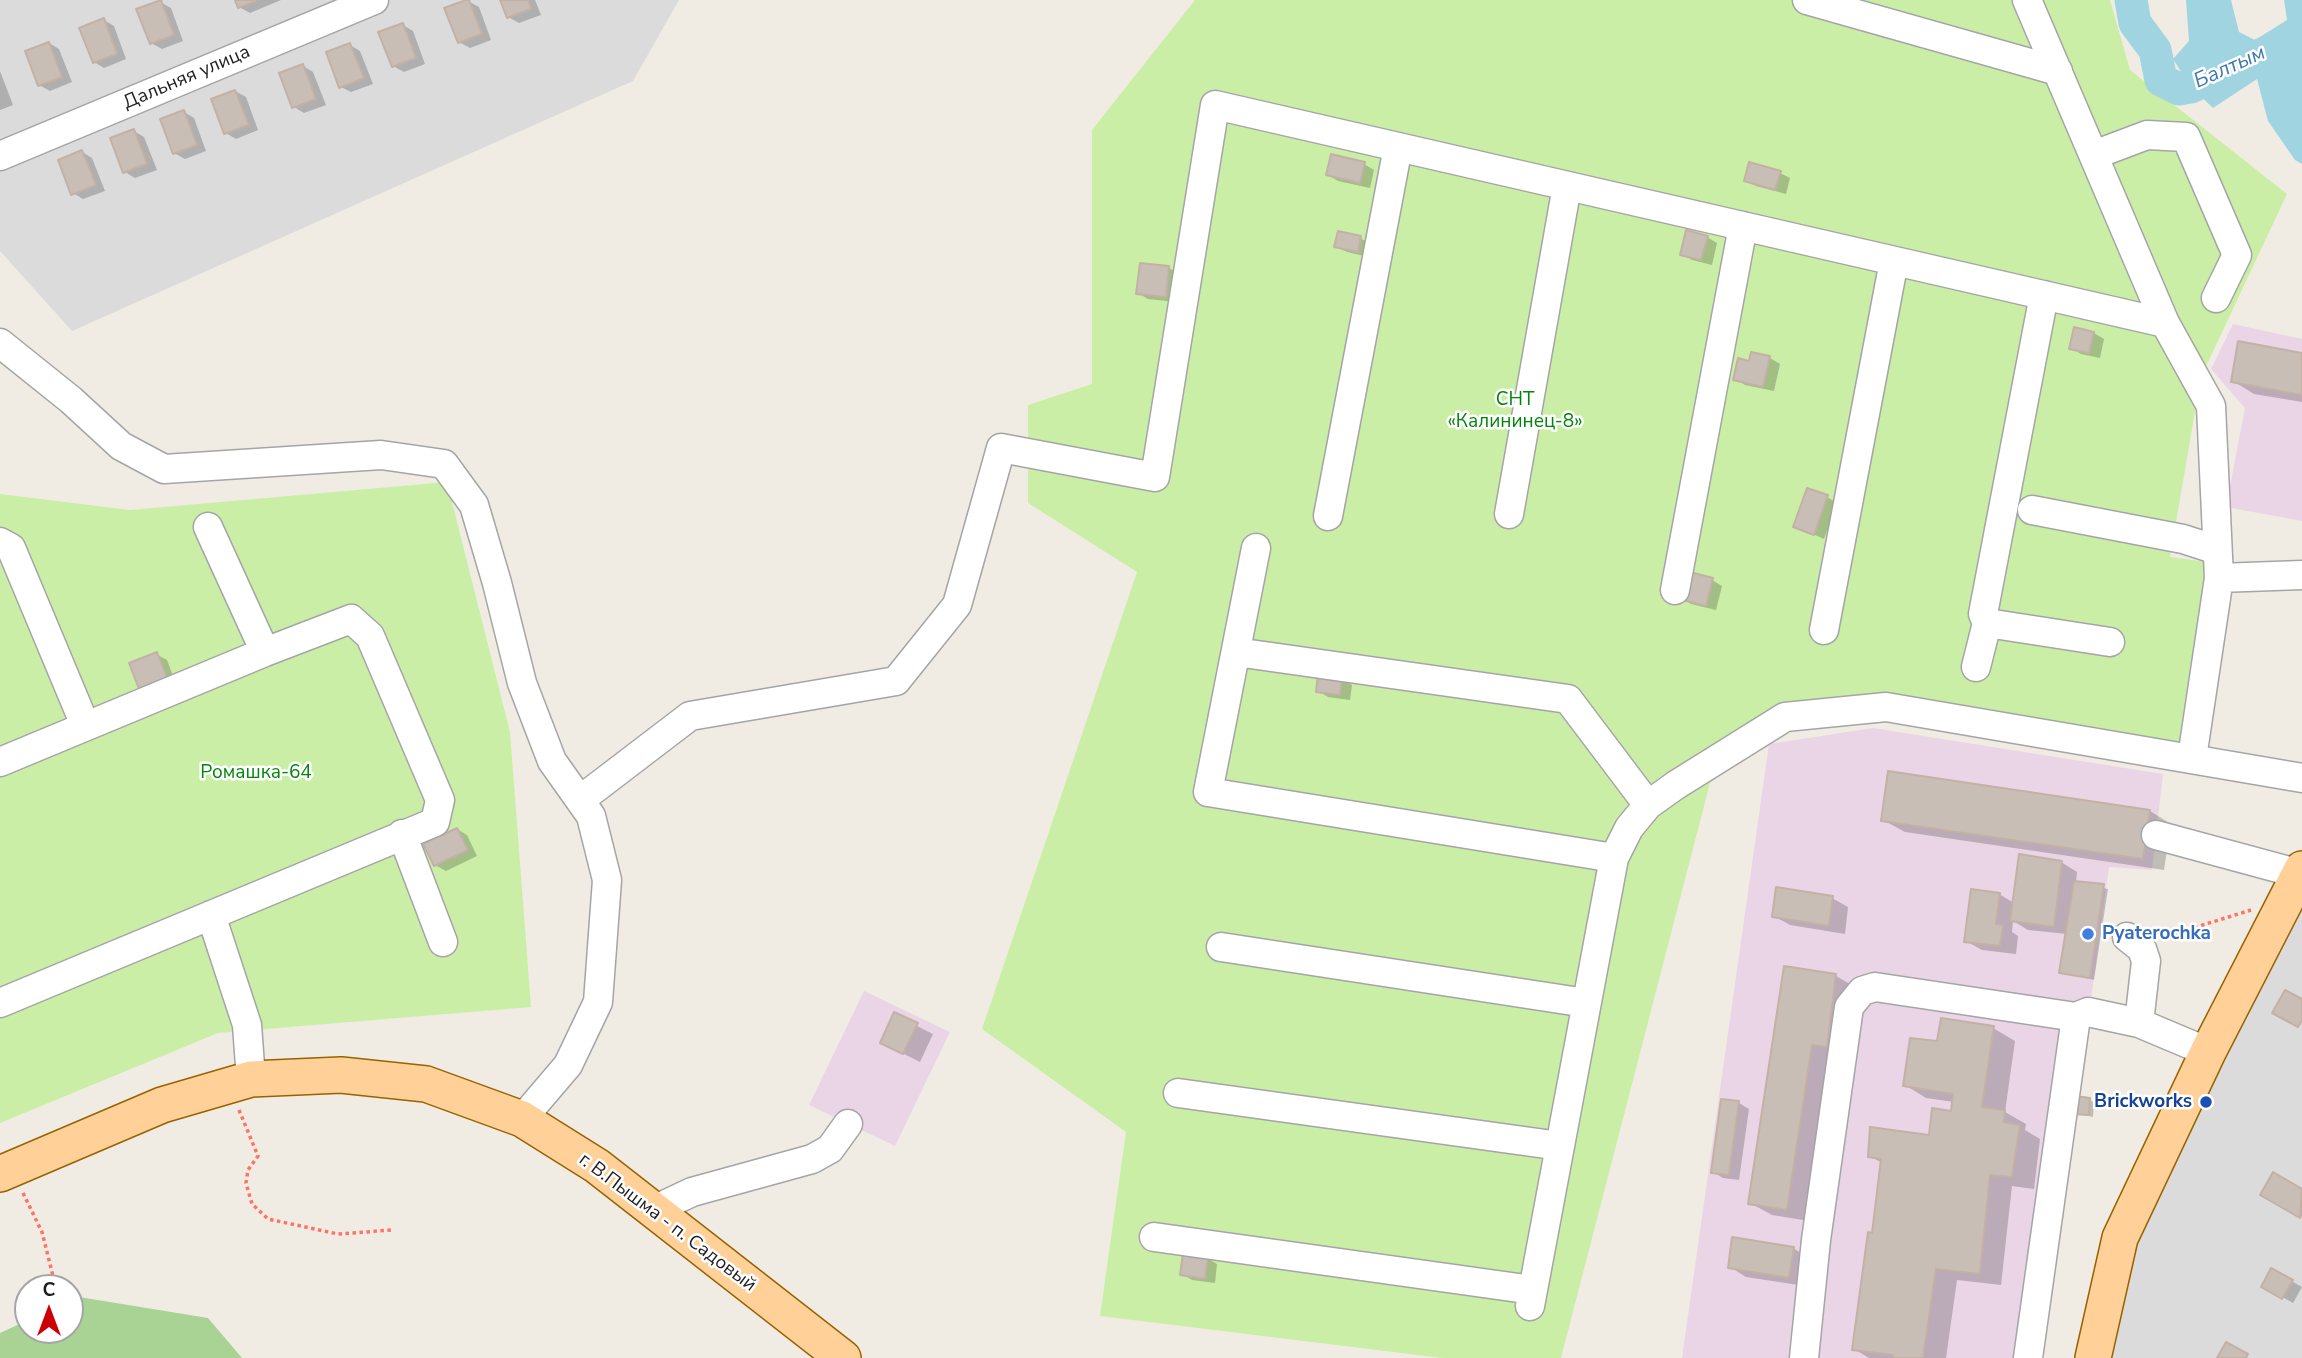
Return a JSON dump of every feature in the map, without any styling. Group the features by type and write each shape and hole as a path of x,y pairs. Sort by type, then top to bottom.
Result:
{"main road":[{"path":"2093,1358 2120,1238 2208,1052 2301,872"},
{"name":"г. В.Пышма - п. Садовый","path":"6,1172 162,1105 240,1082 341,1075 426,1084 522,1119 597,1166 842,1358"}],"street":[{"name":"Дальняя улица","path":"0,156 313,11 374,0"},
{"path":"1807,0 2058,71"},
{"path":"2027,0 2165,323 2211,406 2219,579 2192,758"},
{"path":"580,800 690,716 897,681 957,605 1001,448 1154,477 1215,105 2165,323"},
{"path":"2094,155 2147,135 2186,137 2236,255 2216,298"},
{"path":"1328,516 1398,147"},
{"path":"1509,514 1567,186"},
{"path":"1675,590 1743,226"},
{"path":"1824,630 1894,261"},
{"path":"1976,667 1987,623 1983,614 2044,295"},
{"path":"0,343 71,400 121,446 164,470 381,455 443,464 474,505 522,683 552,761 591,816 607,880 598,1002 568,1065 522,1119"},
{"path":"2032,510 2183,539 2217,550"},
{"path":"208,527 265,652"},
{"path":"0,542 11,548 85,726"},
{"path":"1256,548 1208,792 1615,858"},
{"path":"2219,579 2302,575"},
{"path":"0,762 351,619 370,636 440,800 435,822 0,1003"},
{"path":"1987,623 2110,642"},
{"path":"1236,652 1568,699 1648,805"},
{"path":"1154,1237 1532,1298 1615,858 1629,828 1648,805 1675,785 1785,717 1886,707 2302,778"},
{"path":"402,834 443,942"},
{"path":"2156,835 2301,872"},
{"path":"211,915 247,1025 240,1082"},
{"path":"2132,942 2142,949 2146,961 2139,1023"},
{"path":"1221,947 1586,1003"},
{"path":"1804,1358 1816,1240 1849,1007 1862,991 1875,987 2076,1017 2088,1012 2139,1023 2208,1052"},
{"path":"2028,1358 2076,1017"},
{"path":"1178,1093 1560,1146"},
{"path":"654,1210 692,1192 812,1159 830,1149 848,1124"}],"path":[{"path":"2132,942 2256,908"},
{"path":"240,1082 258,1156 248,1170 246,1183 252,1204 268,1219 338,1234 392,1230"},
{"path":"6,1172 42,1232 52,1274"}],"shaded area":[{"path":"0,0 679,0 633,81 72,331 0,251"},
{"path":"2233,324 2302,339 2302,521 2226,507 2245,408 2211,369"},
{"path":"1873,728 2163,774 2152,870 2109,867 2042,1358 1682,1358 1769,744"},
{"path":"2302,902 2302,1358 2111,1358 2122,1315 2130,1245"},
{"path":"864,991 950,1032 895,1146 809,1105"}],"green space":[{"name":"СНТ «Калининец-8»","path":"1195,0 2110,0 2130,70 2287,194 2201,377 2170,557 2207,562 2175,765 1897,714 1786,722 1710,783 1561,1358 1442,1358 1100,1316 1126,1132 982,1029 1137,572 1028,503 1028,405 1092,384 1092,130"},
{"name":"Ромашка-64","path":"447,482 510,732 531,1007 218,1033 0,1123 0,494 130,510"},
{"path":"84,1298 208,1318 242,1358 0,1358 0,1333 14,1326 14,1344 84,1344"}],"water":[{"path":"2186,0 2231,0 2239,32 2255,40 2287,20 2284,0 2302,0 2302,164 2295,160 2268,121 2257,79 2213,108 2191,87 2173,59 2189,41"}],"building":[{"path":"161,0 174,35 150,44 136,9"},
{"path":"235,0 258,0 238,8"},
{"path":"469,0 482,34 458,43 444,8"},
{"path":"500,0 528,0 531,9 507,18"},
{"path":"104,18 117,54 93,63 79,28"},
{"path":"403,23 416,58 392,67 378,32"},
{"path":"49,42 62,77 38,86 25,51"},
{"path":"350,43 364,78 339,88 326,52"},
{"path":"303,64 316,99 292,108 279,73"},
{"path":"235,90 249,125 224,134 211,99"},
{"path":"184,110 197,145 173,154 160,119"},
{"path":"134,129 147,164 123,173 110,138"},
{"path":"82,150 96,185 71,195 58,160"},
{"path":"1331,154 1365,162 1360,183 1326,175"},
{"path":"1749,162 1781,171 1775,190 1744,181"},
{"path":"1686,230 1708,236 1701,260 1680,255"},
{"path":"1338,231 1361,236 1358,252 1334,247"},
{"path":"1140,263 1169,266 1166,297 1136,294"},
{"path":"2074,327 2094,332 2089,353 2069,349"},
{"path":"2238,341 2302,353 2302,395 2231,382"},
{"path":"1751,352 1770,356 1763,387 1733,380 1738,358 1749,361"},
{"path":"1807,488 1828,495 1814,535 1793,527"},
{"path":"1686,571 1713,578 1706,606 1679,599"},
{"path":"157,652 167,678 139,689 129,663"},
{"path":"1318,674 1342,678 1340,695 1316,692"},
{"path":"1888,771 2150,810 2143,859 1881,821"},
{"path":"457,828 468,850 434,866 423,844"},
{"path":"2019,854 2062,861 2054,927 2010,921"},
{"path":"2074,881 2104,884 2090,978 2059,973"},
{"path":"1776,887 1833,896 1829,926 1772,917"},
{"path":"1971,889 2000,893 1996,924 2003,925 2000,946 1964,942"},
{"path":"1784,966 1836,974 1827,1047 1812,1045 1787,1210 1748,1204"},
{"path":"2285,990 2302,999 2302,1020 2298,1027 2272,1013"},
{"path":"894,1012 918,1023 903,1054 880,1043"},
{"path":"1941,1018 1994,1026 1982,1107 2005,1110 2004,1122 2020,1125 2012,1177 1990,1175 1980,1274 1936,1269 1923,1358 1893,1358 1893,1355 1852,1350 1868,1232 1872,1233 1881,1159 1868,1157 1870,1127 1929,1135 1932,1108 1951,1111 1953,1094 1903,1086 1910,1038 1937,1041"},
{"path":"2075,1096 2090,1098 2089,1115 2073,1114"},
{"path":"1721,1099 1739,1101 1729,1175 1711,1173"},
{"path":"2273,1172 2302,1189 2300,1218 2260,1195"},
{"path":"1732,1237 1794,1247 1789,1278 1728,1268"},
{"path":"1183,1253 1208,1256 1205,1279 1180,1275"},
{"path":"2271,1268 2293,1280 2282,1299 2261,1287"},
{"path":"2226,1342 2248,1354 2246,1358 2217,1358"}],"waterway":[{"name":"Балтым","path":"2131,0 2135,23 2155,50 2161,80 2179,89 2191,87 2302,36"}],"place":[{"name":"Pyaterochka","path":"2088,934"},
{"name":"Brickworks","path":"2206,1102"}]}
